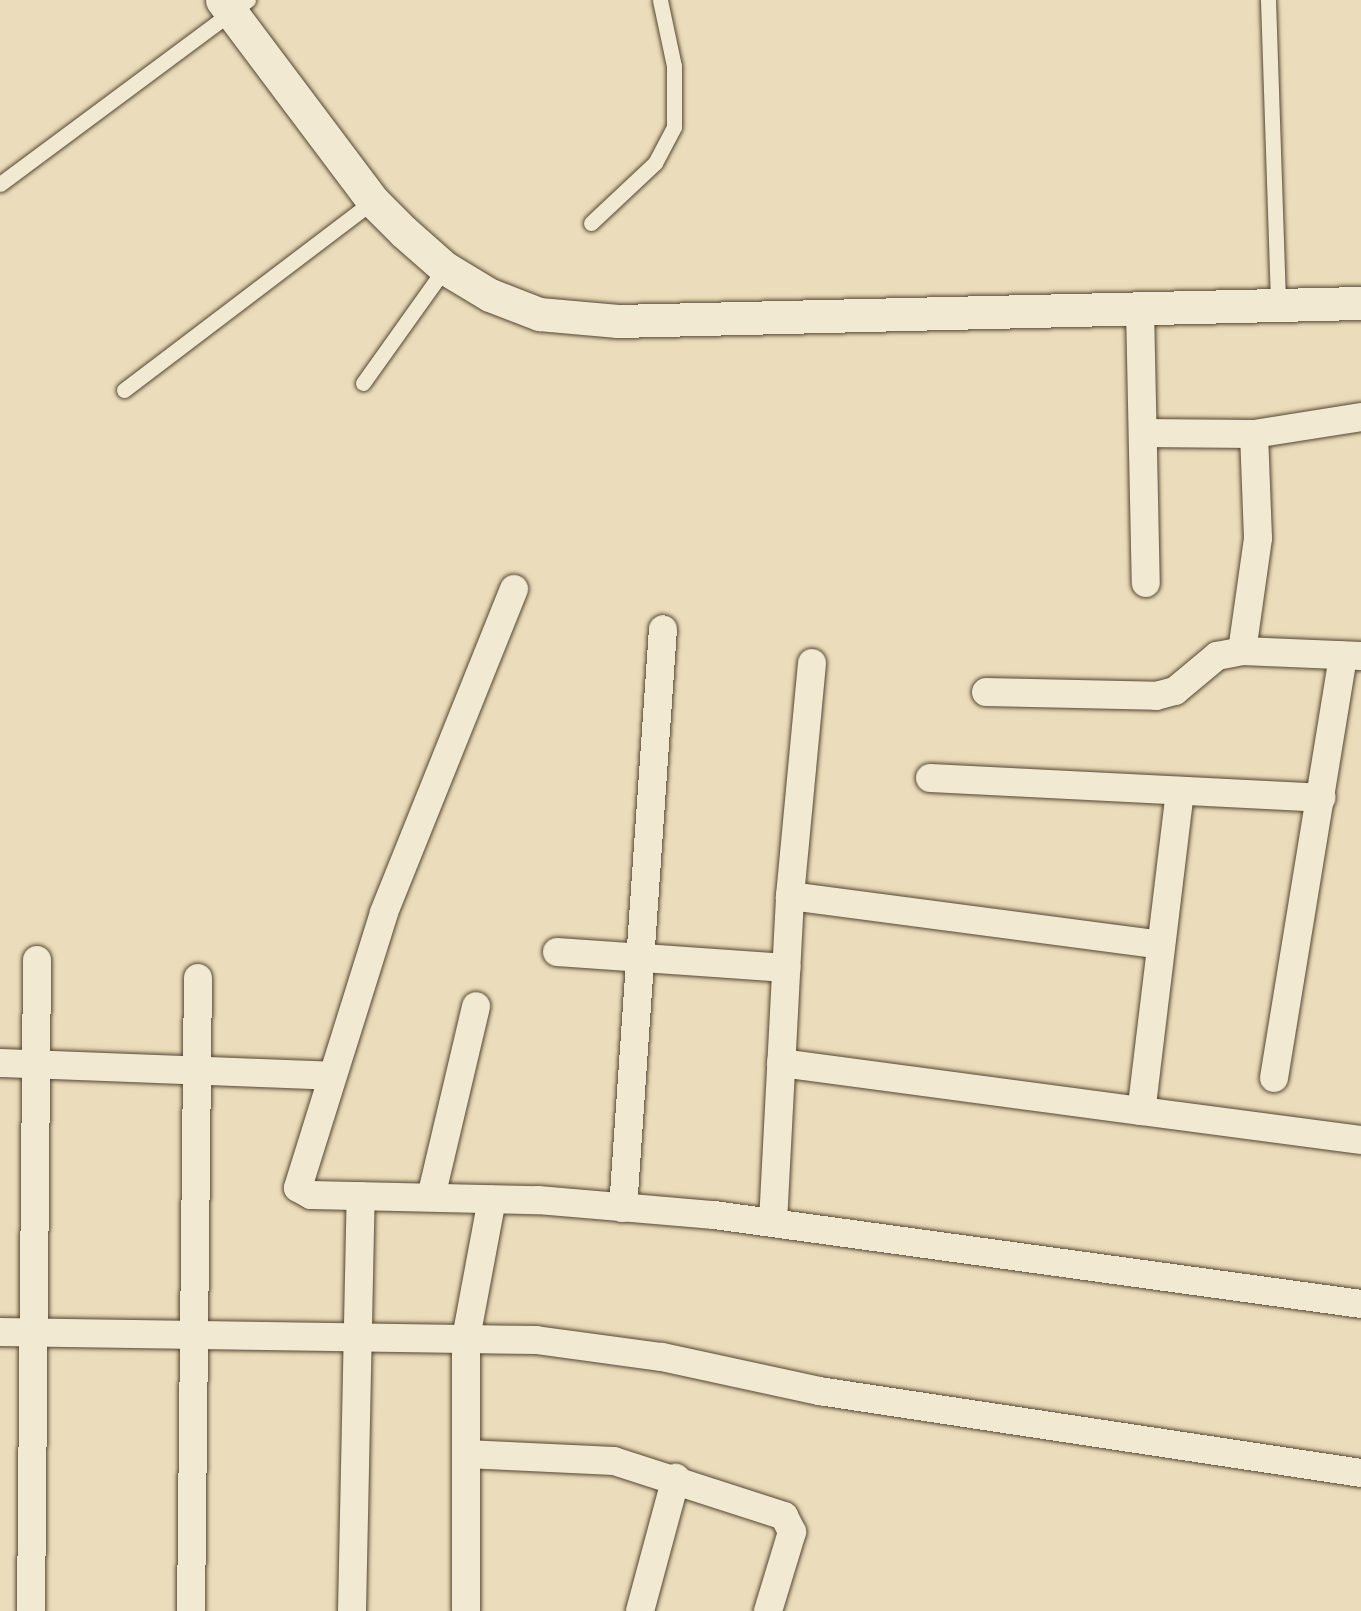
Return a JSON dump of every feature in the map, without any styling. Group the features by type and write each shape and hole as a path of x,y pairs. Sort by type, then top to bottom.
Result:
{"street":[{"path":"234,4 373,201 445,268 490,296 576,320 1278,307 1361,303"},
{"path":"1140,308 1146,583"},
{"path":"1143,433 1254,434 1361,417"},
{"path":"1242,651 1257,538 1254,434"},
{"path":"514,589 384,913 331,1076 298,1188 311,1195 492,1199 773,1222 1361,1304"},
{"path":"623,1208 663,629"},
{"path":"986,692 1156,696 1175,691 1217,656 1242,651 1352,656 1321,798 1274,1078"},
{"path":"773,1222 790,896 812,663"},
{"path":"930,778 1321,798"},
{"path":"1141,1111 1180,791"},
{"path":"790,896 1161,945"},
{"path":"557,952 786,968"},
{"path":"31,1611 33,1332 39,1065 37,960"},
{"path":"191,1611 199,1070 198,978"},
{"path":"431,1197 477,1006"},
{"path":"0,1063 331,1076"},
{"path":"781,1063 1361,1140"},
{"path":"352,1611 361,1334 361,1196"},
{"path":"466,1611 466,1338 492,1199"},
{"path":"0,1332 361,1334 536,1340 662,1357 819,1391 1361,1473"},
{"path":"466,1454 614,1461 676,1478 790,1523 790,1543 768,1611"},
{"path":"640,1611 676,1478"}],"lane":[{"path":"591,223 655,163 674,127 674,66 660,0"},
{"path":"1268,0 1278,307"},
{"path":"0,184 234,4"},
{"path":"124,390 373,201"},
{"path":"363,383 445,268"}]}
